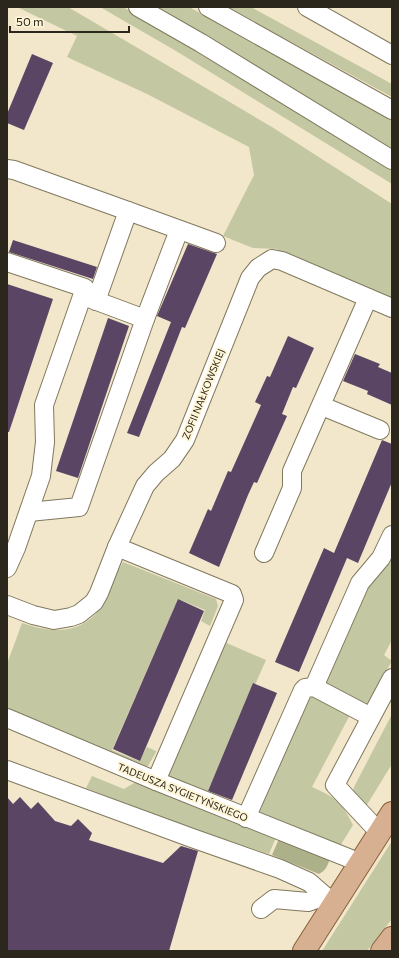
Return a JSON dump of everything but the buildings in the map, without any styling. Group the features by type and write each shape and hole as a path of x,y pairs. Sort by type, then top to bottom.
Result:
{"main road":[{"path":"304,951 330,899 361,863 392,813"},
{"path":"382,951 392,938"}],"street":[{"path":"138,7 201,43 392,160"},
{"path":"208,7 392,110"},
{"path":"307,7 392,55"},
{"path":"7,169 14,170 216,243"},
{"path":"7,568 16,548 41,476 45,442 44,405 128,211"},
{"path":"29,512 79,507 145,319 179,230"},
{"name":"ZOFII NAŁKOWSKIEJ","path":"7,605 33,615 54,620 79,614 94,602 144,486 172,459 185,440 250,278 258,268 272,259 282,261 392,308"},
{"path":"7,262 85,288 90,298 145,319"},
{"path":"264,553 292,488 292,471 322,406 368,298"},
{"path":"322,406 380,430"},
{"path":"314,688 360,583 382,558 392,535"},
{"path":"117,547 232,594 234,600 156,781"},
{"path":"379,832 335,785 392,678"},
{"path":"246,818 299,696 306,688 314,688 371,718"},
{"name":"TADEUSZA SYGIETYŃSKIEGO","path":"7,718 246,818 361,863"},
{"path":"7,770 280,869 308,882 330,899"},
{"path":"261,909 274,899 308,902 330,899"}],"green space":[{"path":"17,7 68,7 272,127 392,204 392,303 281,255 277,249 253,248 223,236 254,175 249,147 147,94 67,57 77,36"},
{"path":"100,7 123,7 261,88 392,170 392,184 176,51"},
{"path":"158,7 189,7 392,117 392,149"},
{"path":"227,7 251,7 392,84 392,97"},
{"path":"392,545 392,640 384,655 392,661 365,707 321,685 364,581"},
{"path":"123,562 216,599 218,606 210,626 201,621 205,610 178,599 112,750 139,761 147,747 156,751 148,766 141,766 7,711 7,664 22,623 35,627 59,630 81,625 99,610 107,598"},
{"path":"222,641 266,660 205,797 170,779 167,774"},
{"path":"307,692 352,711 312,787 327,794 337,801 345,810 353,825 337,851 252,815"},
{"path":"392,714 392,764 365,808 352,796 354,787"},
{"path":"92,776 124,789 141,779 277,835 269,854 183,826 86,788"},
{"path":"279,839 327,858 329,861 326,867 319,874 272,855"},
{"path":"392,841 392,919 367,951 322,951"}]}
